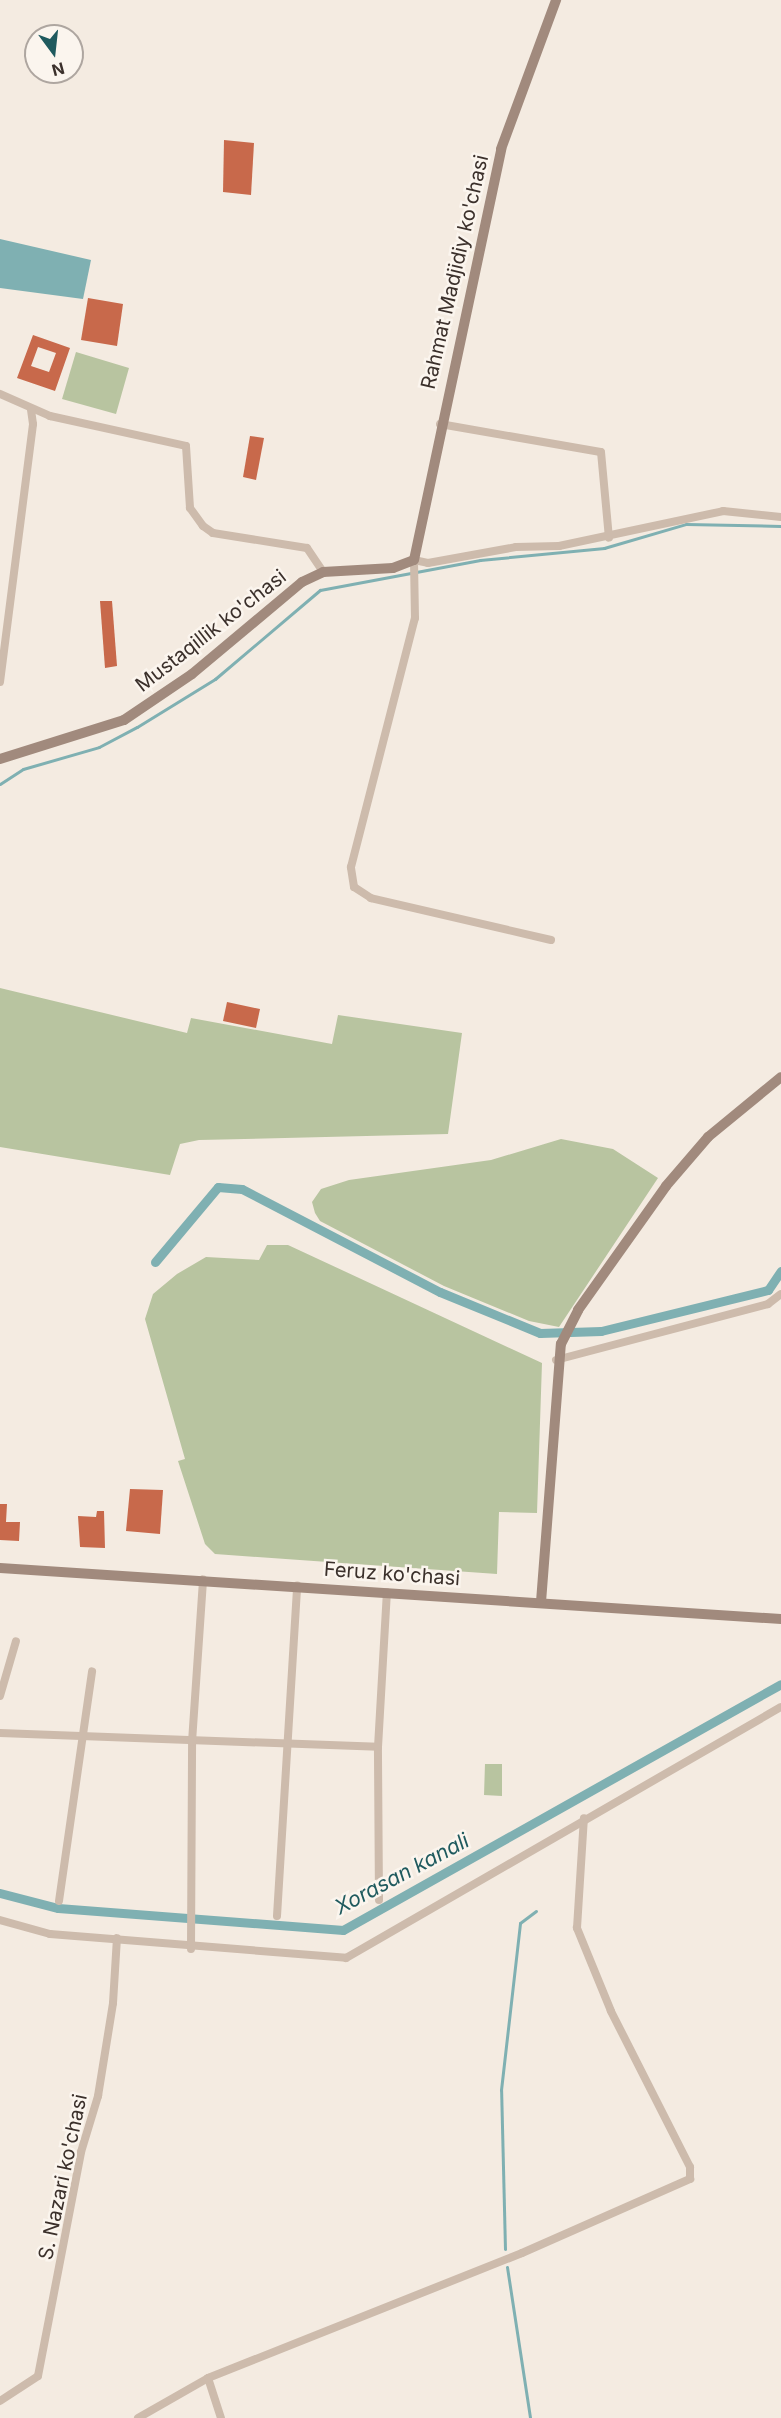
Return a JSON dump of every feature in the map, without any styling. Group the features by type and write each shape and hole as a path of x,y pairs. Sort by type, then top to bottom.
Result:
{"main road":[{"name":"Rahmat Madjidiy ko'chasi","path":"415,563 440,424 501,149 556,0"},
{"name":"Mustaqillik ko'chasi","path":"0,759 124,720 192,674 302,582 323,572 393,568 415,563"},
{"path":"541,1602 556,1360 561,1344 578,1312 666,1186 708,1137 781,1077"},
{"name":"Feruz ko'chasi","path":"0,1568 203,1579 781,1619"}],"street":[{"path":"0,394 31,409 186,446 190,508 202,526 213,533 307,548 323,572"},
{"path":"0,682 33,424 31,409"},
{"path":"440,424 601,452 609,538"},
{"path":"551,940 371,898 354,887 351,867 414,618 418,582 415,563 609,538 723,511 781,517"},
{"path":"556,1360 768,1304 781,1294"},
{"path":"191,1948 192,1742 203,1579"},
{"path":"277,1916 284,1747 297,1586"},
{"path":"380,1899 378,1747 387,1592"},
{"path":"0,1696 16,1641"},
{"path":"59,1901 85,1739 92,1671"},
{"path":"0,1920 50,1934 117,1938 191,1948 346,1958 584,1818 781,1707"},
{"path":"0,1733 85,1739 284,1747 378,1747"},
{"path":"138,2418 208,2378 522,2253 690,2179 690,2167 611,2011 577,1928 584,1818"},
{"name":"S. Nazari ko'chasi","path":"0,2401 38,2376 81,2152 98,2096 113,2002 117,1938"},
{"path":"208,2378 221,2418"}],"green space":[{"path":"76,352 129,368 116,414 62,399"},
{"path":"0,988 187,1033 191,1018 332,1044 338,1015 462,1033 448,1134 199,1140 180,1144 170,1175 0,1147"},
{"path":"561,1139 613,1149 658,1178 559,1327 529,1321 444,1286 320,1221 315,1213 312,1202 321,1189 349,1180 491,1160"},
{"path":"267,1245 288,1245 542,1363 537,1513 499,1512 497,1574 215,1554 205,1544 178,1461 185,1459 145,1319 153,1294 177,1274 206,1257 259,1260"},
{"path":"485,1764 502,1764 502,1796 484,1795"}],"water":[{"path":"0,239 91,260 83,299 0,288"}],"building":[{"path":"224,140 254,143 251,195 223,192"},
{"path":"88,298 123,304 117,346 81,340"},
{"path":"33,335 70,348 55,391 17,378","holes":["38,347 56,353 49,372 31,366"]},
{"path":"250,436 264,438 256,480 243,477"},
{"path":"100,601 112,601 117,666 105,668"},
{"path":"227,1002 260,1009 256,1028 223,1021"},
{"path":"130,1489 163,1490 160,1534 126,1531"},
{"path":"0,1504 7,1504 6,1522 20,1522 19,1541 0,1540"},
{"path":"97,1511 104,1511 105,1548 80,1547 78,1516 96,1517"}],"waterway":[{"path":"0,784 23,769 99,747 137,727 215,679 320,590 480,560 604,548 686,524 781,526"},
{"path":"155,1262 218,1187 242,1189 440,1292 540,1333 601,1331 768,1290 781,1271"},
{"name":"Xorasan kanali","path":"0,1893 58,1908 343,1930 781,1684"},
{"path":"505,2249 501,2090 520,1923 536,1911"},
{"path":"507,2267 530,2418"}]}
